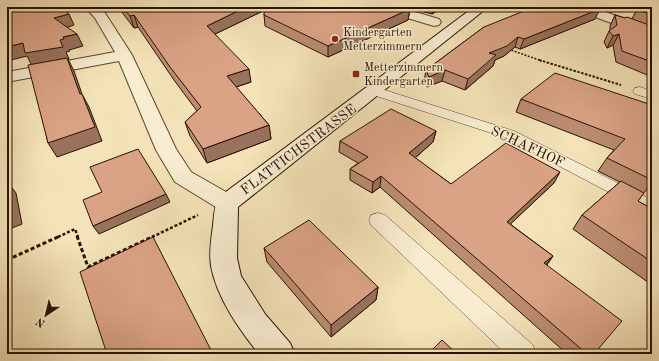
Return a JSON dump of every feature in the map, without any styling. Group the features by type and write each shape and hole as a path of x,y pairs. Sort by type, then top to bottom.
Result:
{"street":[{"path":"91,7 100,16 124,55 166,150 183,177 228,203 224,265 236,296 266,341 279,354"},
{"path":"385,7 434,22"},
{"name":"FLATTICHSTRASSE","path":"228,203 482,7"},
{"path":"580,7 652,34"},
{"path":"7,77 124,55"}],"lane":[{"name":"SCHAFHOF","path":"375,91 509,134 652,208"},
{"path":"378,220 524,354"}],"path":[{"path":"504,48 540,61 613,82"},
{"path":"7,260 75,229 88,267 189,218"},
{"path":"648,354 652,347"}],"building":[{"path":"7,7 60,7 69,14 54,18 77,34 63,37 64,39 60,40 63,47 25,53 23,43 7,47"},
{"path":"122,7 246,7 207,26 249,69 227,76 269,125 203,149 185,122 201,107 170,67 134,15 130,16"},
{"path":"265,7 403,7 410,9 328,46 264,15"},
{"path":"534,7 594,7 600,9 524,39 518,37 507,46 489,53 496,55 468,79 445,70 429,77 426,70 484,27"},
{"path":"640,7 652,7 652,15 637,9"},
{"path":"615,15 625,18 627,17 652,26 652,62 622,51 619,34 613,36 609,31 617,25"},
{"path":"67,58 80,94 82,94 95,127 48,143 28,65"},
{"path":"555,73 652,105 652,180 607,158 625,139 521,99"},
{"path":"391,109 436,131 409,153 451,184 506,143 560,172 507,222 553,256 544,263 622,321 594,354 587,354 381,176 373,182 350,169 368,157 340,141"},
{"path":"138,149 166,194 93,226 83,200 102,192 90,167"},
{"path":"621,181 644,193 638,201 652,209 652,262 582,215"},
{"path":"7,192 10,211 7,212"},
{"path":"309,220 378,287 331,325 264,248"},
{"path":"153,237 213,354 107,354 80,272"},
{"path":"442,340 457,354 428,354"}],"place":[{"name":"Kindergarten Metterzimmern","path":"335,39"},
{"name":"Metterzimmern Kindergarten","path":"356,74"}]}
